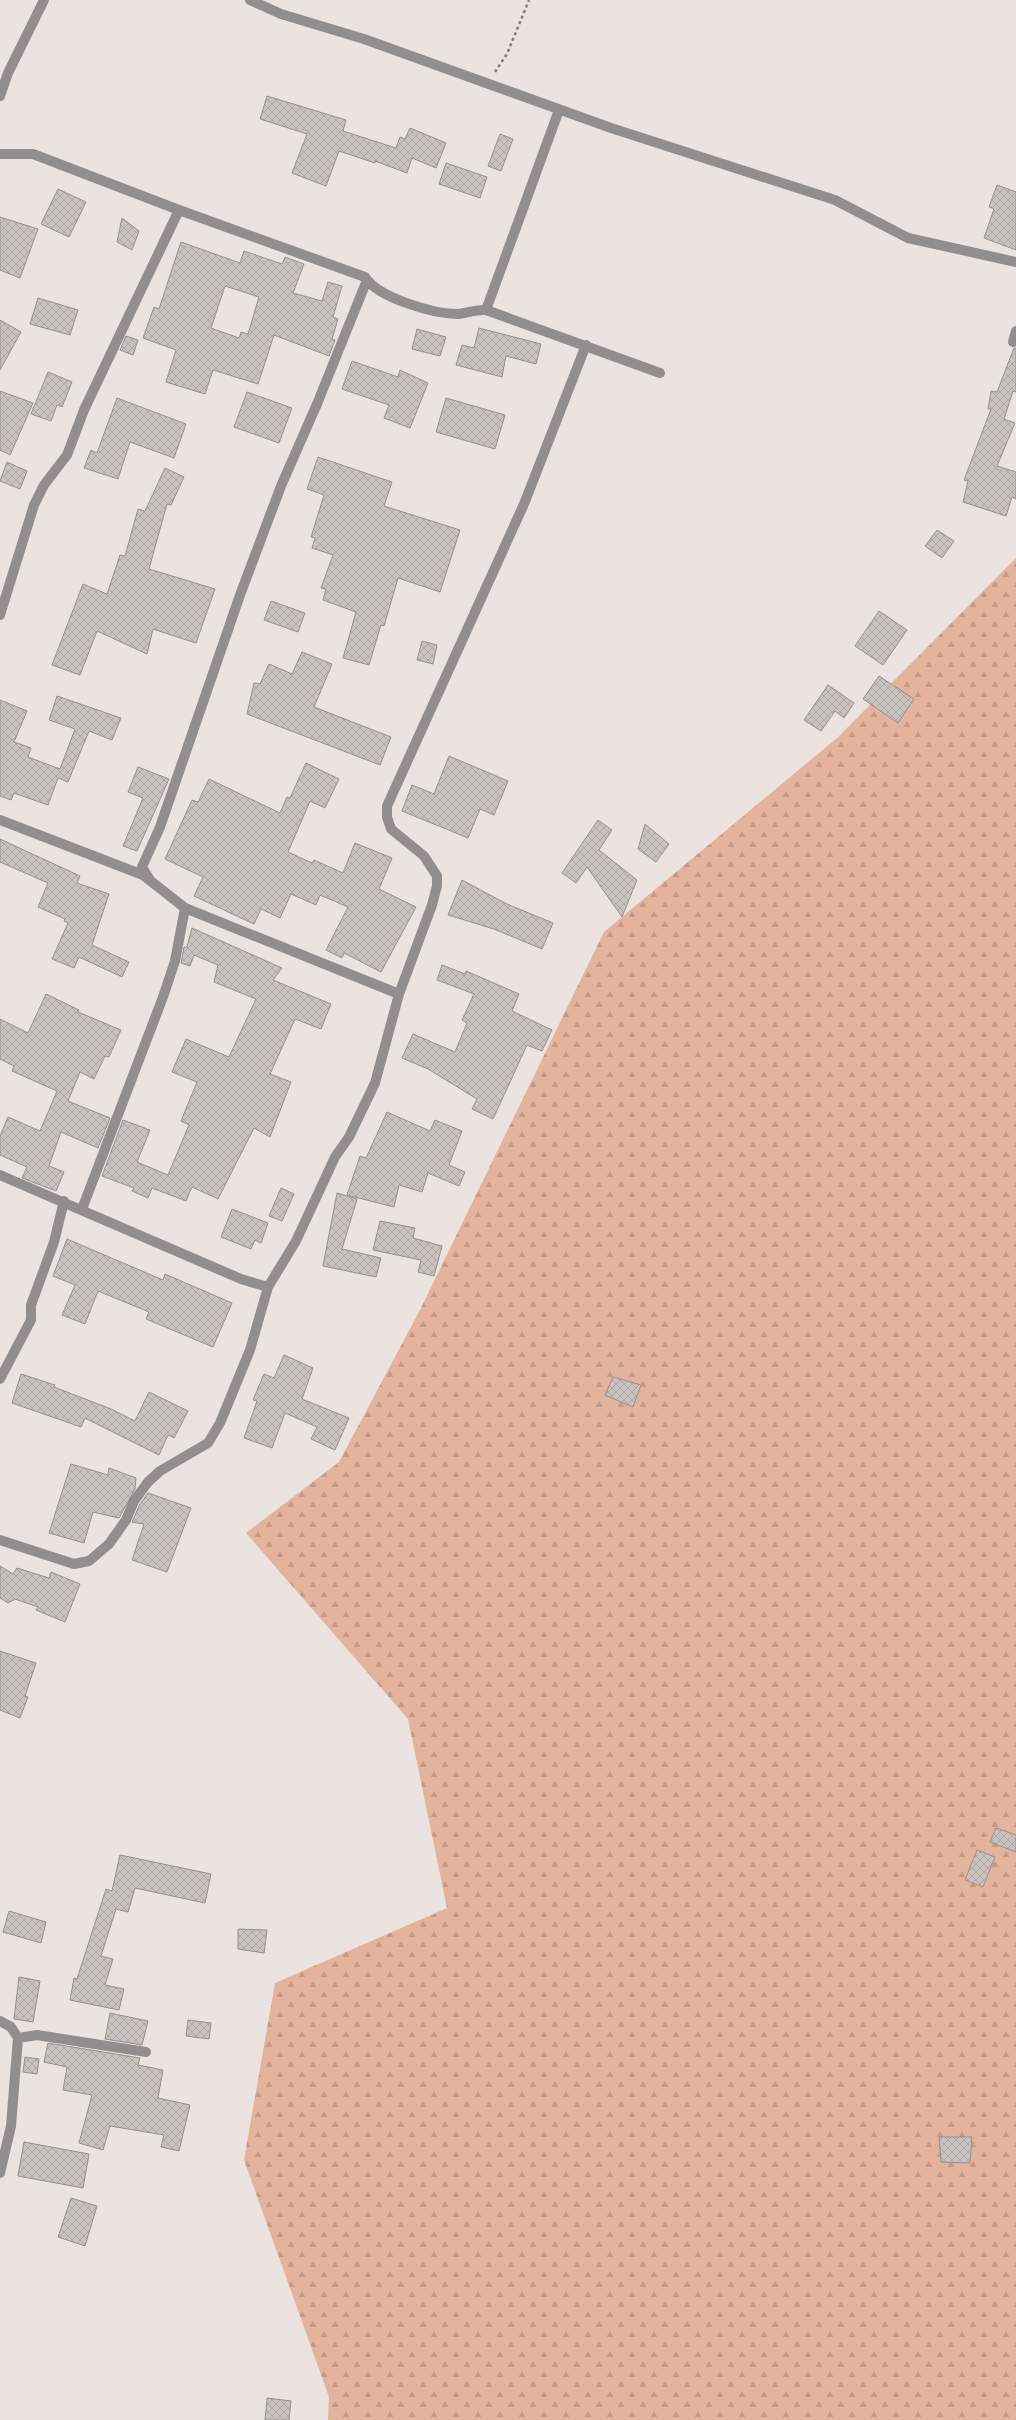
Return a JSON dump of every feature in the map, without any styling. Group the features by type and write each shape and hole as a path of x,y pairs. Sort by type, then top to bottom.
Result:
{"street":[{"path":"0,96 8,73 44,0"},
{"path":"250,0 281,14 371,42 560,110 835,200 908,238 1016,262"},
{"path":"486,310 560,110"},
{"path":"0,154 33,154 179,210 365,276 367,280 389,295 436,311 459,314 486,310 586,345 660,374"},
{"path":"0,615 34,505 44,484 67,455 84,410 179,210"},
{"path":"150,880 142,867 160,827 240,595 281,486 317,404 367,280"},
{"path":"1013,342 1016,331"},
{"path":"0,1540 74,1564 89,1561 109,1544 126,1520 134,1501 148,1482 160,1471 208,1443 220,1423 250,1350 268,1287 296,1241 335,1158 349,1137 375,1083 399,994 432,905 437,876 424,856 391,829 387,817 387,806 524,504 586,345"},
{"path":"0,820 85,851 143,875 185,908 399,994"},
{"path":"82,1209 175,961 185,908"},
{"path":"0,1175 64,1201 241,1279 268,1287"},
{"path":"0,1379 31,1320 31,1306 54,1242 64,1201"},
{"path":"0,2021 11,2027 18,2038 11,2126 0,2173"},
{"path":"18,2038 37,2034 146,2052"}],"path":[{"path":"488,84 507,54 529,0"}],"green space":[{"path":"1016,558 1016,2420 328,2420 329,2397 244,2160 275,1983 447,1908 408,1719 246,1533 339,1462 420,1310 604,932 837,738"}],"building":[{"path":"267,96 346,120 343,131 396,148 400,137 405,139 410,128 446,143 436,168 412,158 407,173 375,161 375,163 339,151 326,186 292,173 307,134 260,119"},
{"path":"500,134 513,139 501,171 488,166"},
{"path":"446,163 487,177 480,198 439,184"},
{"path":"997,185 1016,192 1016,250 984,238 994,209 989,207"},
{"path":"58,189 86,202 69,237 41,224"},
{"path":"0,217 38,229 20,278 0,270"},
{"path":"122,218 139,231 132,250 117,242"},
{"path":"181,242 240,263 244,251 282,264 285,257 304,264 293,293 322,301 328,282 342,286 333,317 338,319 332,339 335,340 329,356 274,335 258,384 213,370 205,394 166,382 176,350 143,338 154,307 159,309","holes":["225,286 259,297 248,334 241,332 239,338 211,328"]},
{"path":"38,298 78,310 70,335 30,324"},
{"path":"0,320 21,332 0,370"},
{"path":"479,328 541,344 536,364 506,356 502,377 456,365 462,345 474,348"},
{"path":"417,329 446,337 440,356 412,349"},
{"path":"126,336 138,340 133,355 120,350"},
{"path":"1014,348 1016,348 1016,392 1013,391 1004,419 1015,423 997,466 1016,472 1016,499 1012,497 1006,516 963,502 968,481 964,480 991,409 988,409 991,391 997,392"},
{"path":"352,361 398,377 400,370 428,383 410,428 384,418 389,405 342,389"},
{"path":"48,372 72,382 62,407 57,405 51,421 31,414"},
{"path":"0,391 33,403 10,455 0,450"},
{"path":"247,392 292,408 279,443 234,427"},
{"path":"117,398 186,424 174,458 130,442 118,479 84,468 91,450 97,453"},
{"path":"446,398 505,415 495,449 436,432"},
{"path":"318,457 392,482 384,506 460,530 440,592 398,578 384,626 381,625 369,665 343,658 356,612 323,600 326,589 321,588 333,555 312,548 315,538 311,537 324,495 307,489"},
{"path":"7,462 27,471 20,489 0,481"},
{"path":"165,468 184,477 171,505 167,504 149,569 215,589 196,643 153,629 147,654 97,631 80,675 52,665 83,584 107,594 120,555 125,556 138,509 145,511"},
{"path":"937,530 954,541 942,558 925,546"},
{"path":"271,601 305,613 298,632 264,620"},
{"path":"879,611 907,630 883,665 855,646"},
{"path":"422,641 437,645 433,664 417,660"},
{"path":"302,652 332,664 314,707 391,737 380,765 247,714 254,683 260,684 269,664 292,674"},
{"path":"879,676 914,699 898,723 863,699"},
{"path":"828,685 854,703 844,718 835,711 821,731 804,720"},
{"path":"57,696 121,718 112,740 89,731 68,782 58,778 48,805 14,793 11,800 0,796 0,700 27,711 14,742 31,748 28,757 60,769 75,729 49,720"},
{"path":"449,756 508,781 494,815 480,809 468,838 402,811 412,785 434,794"},
{"path":"306,763 339,779 325,808 310,801 288,852 312,863 314,860 343,873 355,843 392,858 379,889 416,907 381,972 344,953 342,958 326,950 348,907 320,895 316,905 291,894 280,918 261,909 254,924 194,896 203,877 165,859 192,800 198,802 209,779 280,813 287,797 290,798"},
{"path":"138,767 169,779 137,851 123,846 143,798 128,792"},
{"path":"598,820 612,830 599,850 637,880 622,917 587,867 576,883 562,873"},
{"path":"645,824 669,844 656,862 638,849"},
{"path":"0,839 80,876 77,883 109,894 92,945 129,962 122,977 79,957 74,968 52,959 68,923 64,921 65,919 38,907 48,883 0,862"},
{"path":"462,880 507,904 553,923 542,949 494,929 448,915"},
{"path":"192,928 282,968 273,980 331,1004 321,1029 295,1019 270,1074 291,1082 270,1137 254,1128 218,1199 192,1187 186,1201 152,1188 148,1198 132,1191 134,1188 102,1176 123,1120 150,1130 137,1162 168,1175 189,1125 181,1121 197,1082 172,1072 186,1039 229,1057 256,999 214,982 218,965 194,955 190,966 181,963 184,947 187,947"},
{"path":"442,965 465,974 466,971 519,994 512,1011 552,1030 542,1051 527,1045 493,1119 472,1109 477,1099 428,1069 402,1058 413,1034 455,1052 467,1023 462,1020 474,994 437,980"},
{"path":"46,994 79,1010 78,1012 121,1030 109,1057 105,1056 94,1079 80,1072 68,1101 110,1118 98,1148 61,1132 49,1166 64,1172 56,1191 22,1178 27,1167 0,1155 0,1136 8,1117 40,1131 57,1091 12,1071 14,1066 0,1059 0,1019 28,1033"},
{"path":"387,1112 430,1131 435,1120 462,1131 449,1165 465,1172 459,1186 428,1173 422,1192 399,1185 394,1207 347,1195 360,1156 366,1158"},
{"path":"281,1188 294,1194 282,1221 269,1216"},
{"path":"337,1193 357,1199 342,1249 381,1258 376,1277 323,1266"},
{"path":"232,1209 268,1223 261,1243 255,1240 251,1249 221,1237"},
{"path":"380,1221 415,1228 413,1238 442,1246 434,1276 418,1272 421,1260 373,1250"},
{"path":"67,1239 163,1280 165,1274 232,1303 213,1347 146,1319 149,1312 98,1291 85,1324 62,1315 75,1285 53,1276"},
{"path":"284,1355 313,1368 302,1399 349,1418 335,1450 311,1439 317,1427 285,1413 272,1448 244,1438 257,1401 253,1400 264,1374 274,1378"},
{"path":"21,1374 55,1385 54,1387 111,1409 135,1421 149,1392 188,1411 174,1438 168,1435 159,1455 85,1418 81,1427 12,1403"},
{"path":"613,1377 641,1385 633,1407 605,1395"},
{"path":"71,1464 108,1475 109,1468 136,1478 135,1489 119,1518 93,1512 84,1543 49,1533"},
{"path":"148,1493 191,1508 167,1572 132,1560 144,1524 132,1522 140,1504"},
{"path":"0,1566 13,1574 17,1568 49,1578 51,1572 80,1584 65,1622 36,1610 38,1607 15,1599 8,1603 0,1598"},
{"path":"0,1651 36,1663 25,1696 28,1697 20,1718 0,1710"},
{"path":"996,1828 1016,1835 1016,1852 990,1842"},
{"path":"977,1850 995,1857 983,1887 965,1880"},
{"path":"120,1855 211,1874 205,1903 135,1888 128,1912 116,1909 101,1956 113,1959 105,1985 124,1989 119,2010 70,2000 74,1978 77,1979 106,1889 112,1891"},
{"path":"9,1911 46,1922 41,1943 3,1932"},
{"path":"238,1929 267,1930 264,1953 238,1949"},
{"path":"19,1977 40,1981 33,2022 14,2019"},
{"path":"110,2013 148,2021 142,2045 105,2039"},
{"path":"188,2020 211,2023 209,2039 186,2036"},
{"path":"48,2043 140,2058 138,2065 163,2070 158,2098 190,2105 179,2151 161,2147 164,2135 110,2126 103,2150 79,2143 92,2095 63,2090 67,2067 44,2062"},
{"path":"25,2057 39,2059 37,2074 23,2072"},
{"path":"939,2137 972,2137 970,2163 941,2162"},
{"path":"24,2142 89,2154 83,2188 18,2176"},
{"path":"71,2198 97,2206 85,2246 58,2237"},
{"path":"267,2398 291,2401 289,2420 265,2420"}]}
